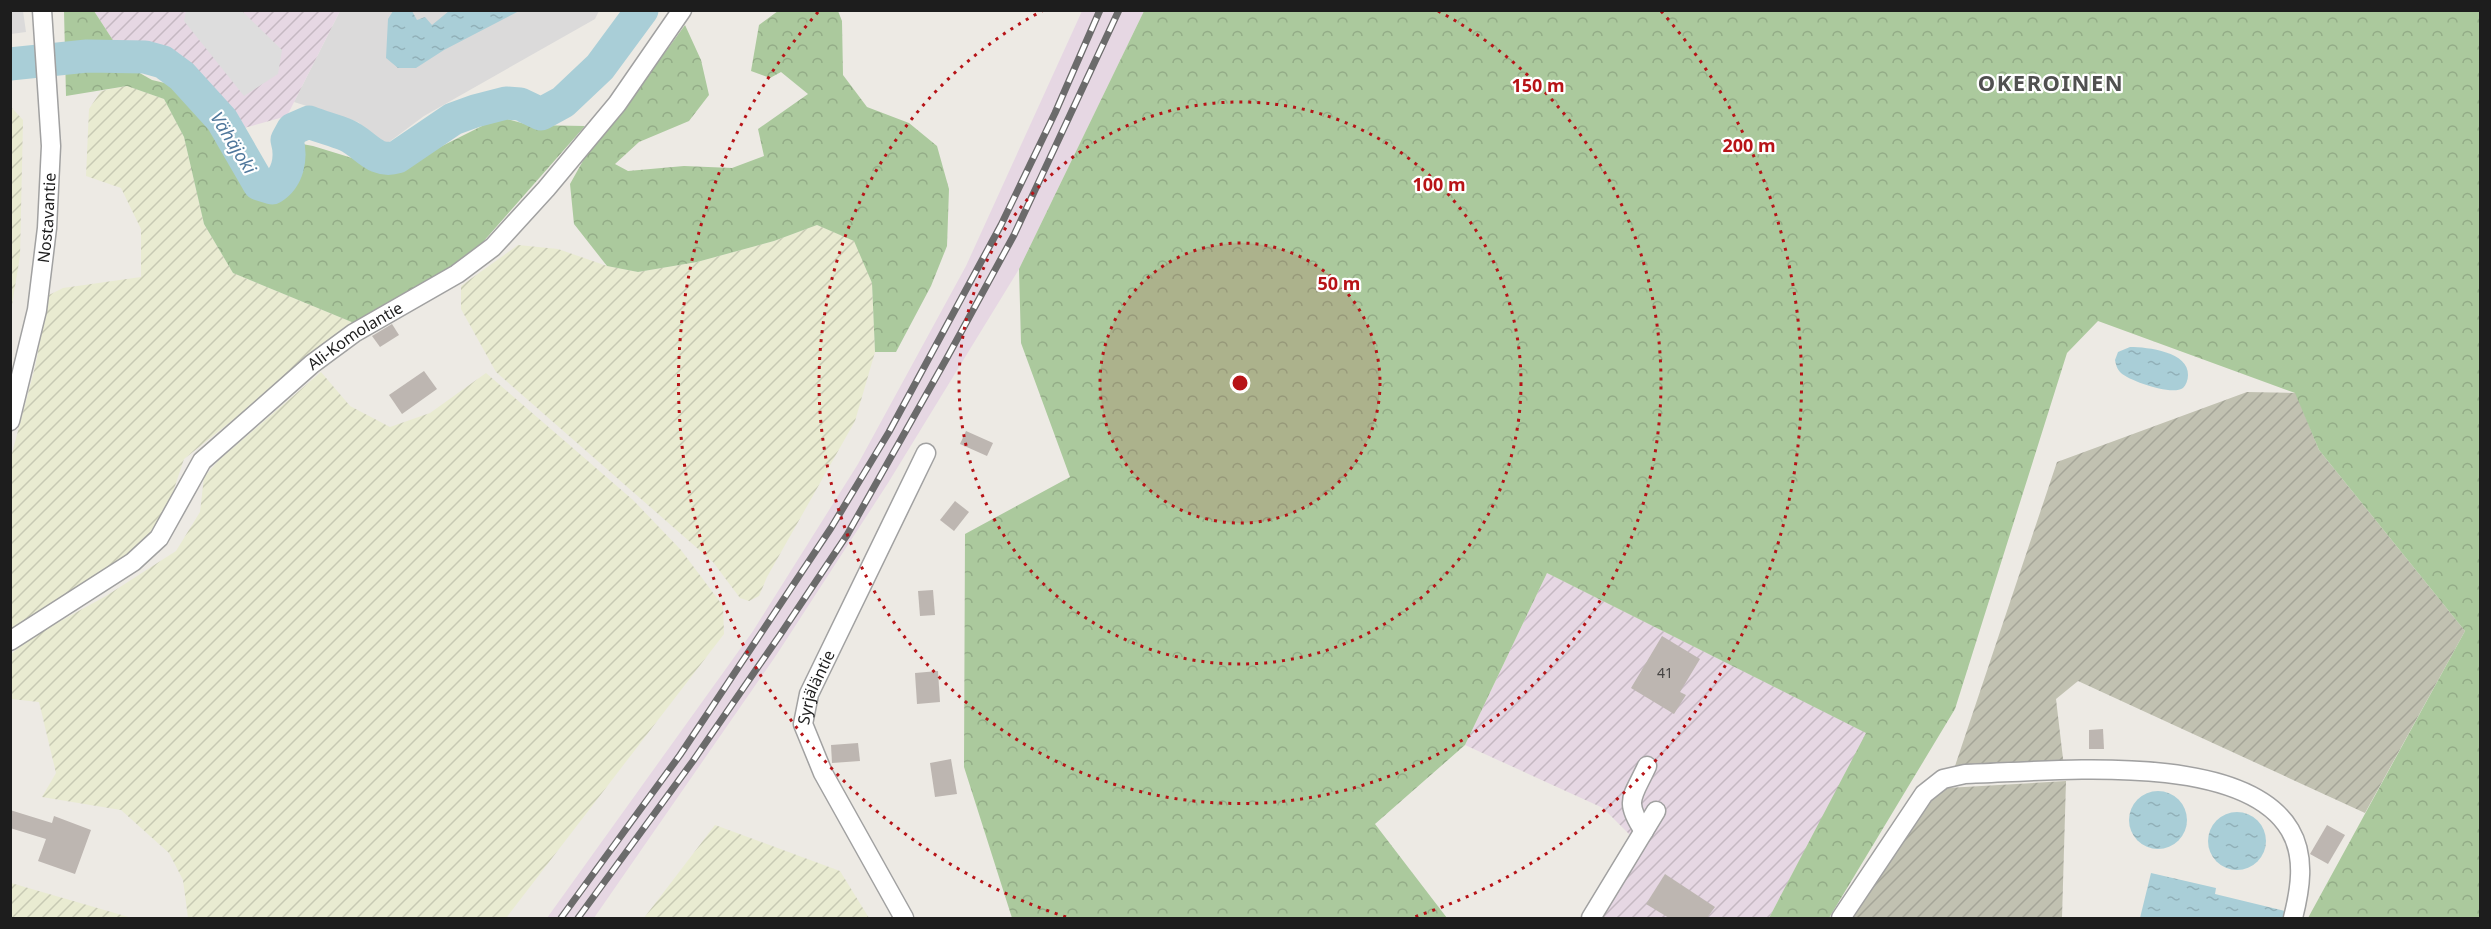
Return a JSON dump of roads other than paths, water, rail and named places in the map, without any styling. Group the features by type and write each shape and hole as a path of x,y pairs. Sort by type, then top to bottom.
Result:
{"street":[{"name":"Nostavantie","path":"10,421 37,310 47,228 51,146 42,10"},
{"name":"Ali-Komolantie","path":"10,641 133,562 159,538 202,461 312,364 354,333 457,274 493,246 546,189 617,104 682,10"},
{"name":"Syrjäläntie","path":"904,918 823,773 803,724 809,694 926,453"},
{"path":"1644,831 1633,815 1630,804 1647,766"},
{"path":"1841,918 1924,794 1943,779 1965,774 2139,770 2191,776 2237,789 2276,813 2290,830 2298,852 2301,887 2293,918"},
{"path":"1592,918 1656,811"}],"water":[{"path":"393,11 412,11 417,20 425,17 432,25 449,11 519,11 444,50 416,68 398,68 386,58 388,19"},
{"path":"2130,347 2166,352 2182,361 2187,367 2188,375 2184,387 2178,390 2161,389 2121,373 2115,360 2118,352"},
{"path":"2158,791 2174,796 2182,804 2187,820 2182,836 2174,844 2158,849 2142,844 2134,836 2129,820 2134,804 2142,796"},
{"path":"2237,812 2253,817 2261,825 2266,841 2261,857 2253,865 2237,870 2221,865 2213,857 2208,841 2213,825 2221,817"},
{"path":"2151,873 2216,888 2215,894 2285,911 2283,918 2140,918"}],"waterway":[{"name":"Vähäjoki","path":"10,64 87,56 145,57 163,62 182,76 222,120 259,184 272,188 285,173 289,160 287,140 293,129 309,122 346,135 370,152 382,158 389,158 397,157 453,119 475,111 506,103 520,104 541,114 563,102 600,67 642,10"}],"railway":[{"path":"561,918 680,755 831,528 889,432 1001,225 1055,113 1100,10"},
{"path":"578,918 693,761 847,535 1014,235 1119,10"}],"district":[{"name":"OKEROINEN","path":"2051,83"}]}
